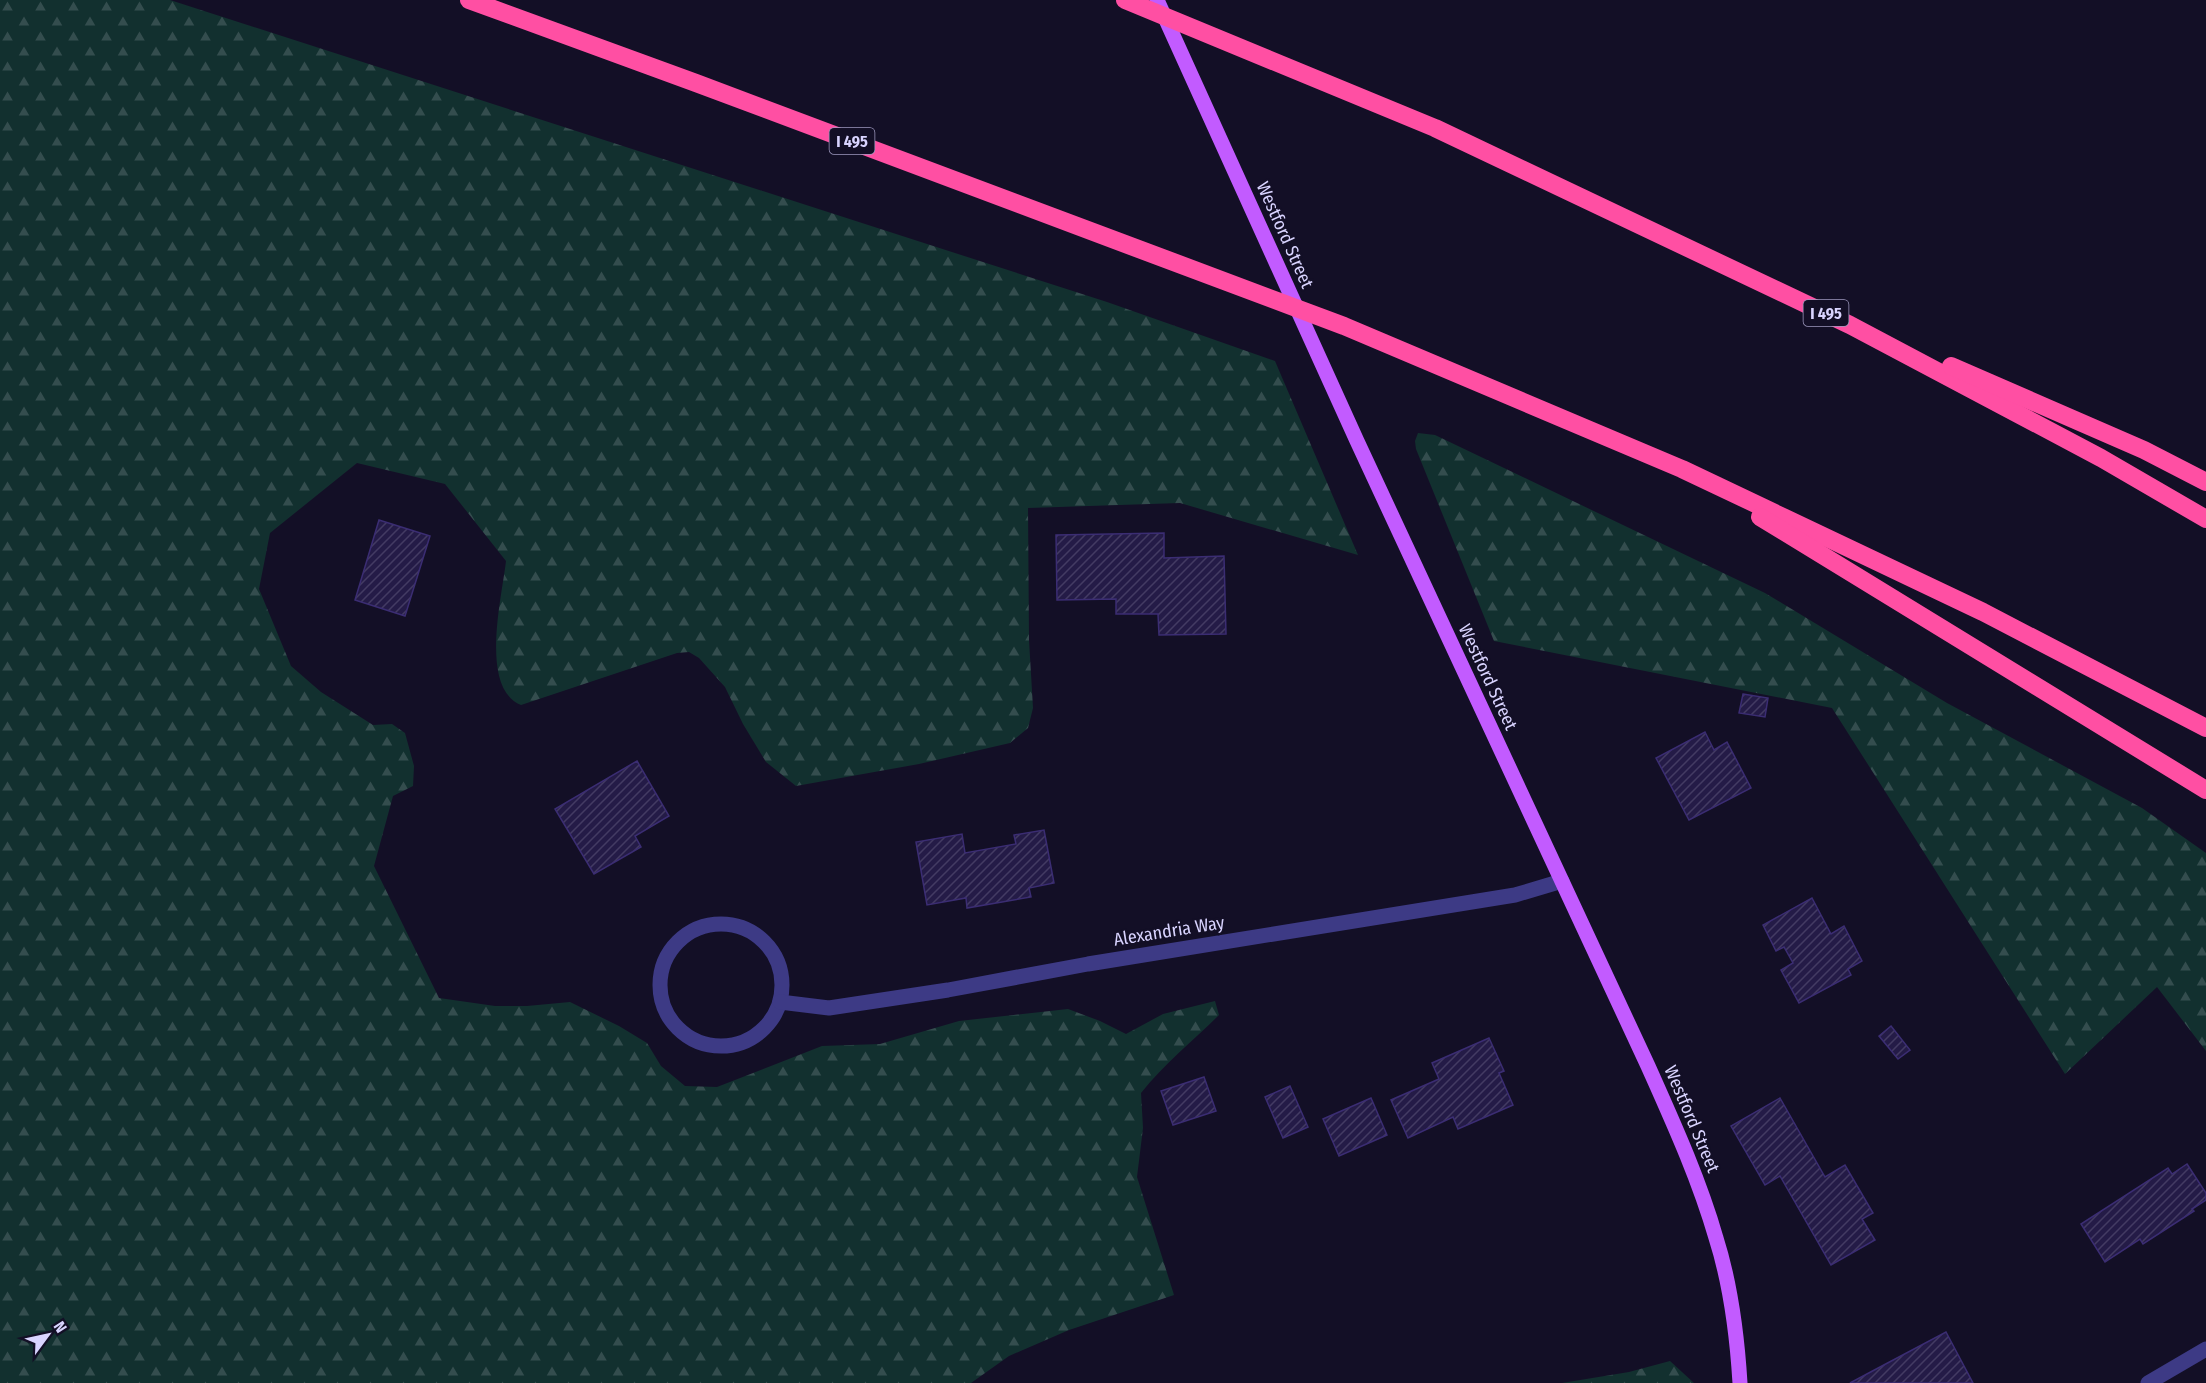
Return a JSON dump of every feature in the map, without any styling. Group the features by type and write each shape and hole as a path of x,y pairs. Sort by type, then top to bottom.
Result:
{"highway":[{"name":"I 495","path":"469,0 1344,326 1682,469 1983,612 2206,728"},
{"name":"I 495","path":"1125,0 1435,128 1850,324 2102,458 2206,519"},
{"path":"1850,324 2144,450 2206,483"},
{"path":"1682,469 2206,790"}],"main road":[{"name":"Westford Street","path":"1157,0 1357,441 1648,1066 1702,1195 1717,1238 1735,1324 1740,1383"}],"street":[{"name":"Alexandria Way","path":"780,1002 829,1008 948,990 1099,962 1515,895 1562,881"},
{"path":"731,924 751,932 771,950 782,976 780,1002 770,1022 752,1038 733,1045 713,1046 691,1039 676,1027 660,995 661,970 668,954 680,939 692,931 704,926 731,924"},
{"path":"2148,1383 2206,1349"}],"green space":[{"path":"0,0 170,0 1107,302 1275,361 1358,555 1180,503 1028,508 1029,640 1033,708 1028,728 1010,743 919,764 796,786 766,762 743,724 725,687 699,658 689,652 677,653 521,705 508,695 500,680 497,661 496,640 506,561 445,484 357,463 270,533 259,589 291,666 321,692 373,725 392,724 405,733 414,766 413,786 393,796 374,866 439,998 495,1006 570,1002 619,1026 647,1043 661,1066 685,1086 717,1087 822,1046 880,1044 959,1021 1068,1009 1126,1034 1163,1014 1215,1001 1219,1015 1169,1062 1141,1093 1143,1128 1137,1177 1174,1295 1069,1330 1009,1356 971,1383 0,1383"},
{"path":"1418,433 1435,435 1765,593 1947,703 2142,808 2206,853 2206,1051 2157,987 2065,1074 1832,708 1494,641 1416,449 1415,441"},
{"path":"1670,1361 1694,1383 1562,1383 1629,1372"}],"building":[{"path":"379,520 430,536 405,616 355,600"},
{"path":"1164,533 1164,558 1224,556 1226,634 1159,635 1158,614 1116,614 1116,599 1057,600 1056,535"},
{"path":"1743,694 1768,698 1765,717 1739,713"},
{"path":"1705,732 1714,750 1727,742 1751,788 1689,820 1656,758"},
{"path":"637,761 669,816 635,836 641,847 594,874 555,809"},
{"path":"1044,830 1054,883 1029,888 1031,897 967,908 966,898 927,905 916,842 962,834 965,853 1016,844 1014,835"},
{"path":"1812,898 1831,934 1844,926 1862,961 1848,969 1851,975 1799,1003 1781,970 1793,963 1784,947 1776,951 1763,925"},
{"path":"1891,1026 1910,1050 1898,1059 1879,1036"},
{"path":"1489,1038 1504,1071 1499,1073 1513,1105 1458,1129 1453,1117 1408,1138 1391,1100 1439,1079 1432,1063"},
{"path":"1204,1077 1216,1111 1173,1125 1161,1091"},
{"path":"1290,1086 1308,1127 1283,1138 1265,1097"},
{"path":"1371,1098 1387,1135 1339,1156 1323,1119"},
{"path":"1780,1098 1825,1177 1845,1165 1873,1213 1862,1219 1875,1240 1831,1265 1780,1176 1765,1185 1731,1126"},
{"path":"2187,1164 2206,1193 2206,1200 2192,1209 2194,1211 2143,1244 2140,1239 2105,1262 2081,1224 2168,1168 2172,1174"},
{"path":"1946,1332 1973,1383 1850,1383 1880,1367"}]}
